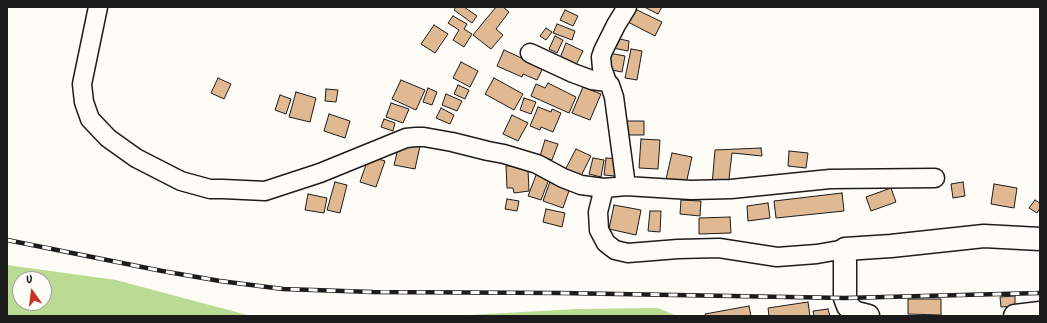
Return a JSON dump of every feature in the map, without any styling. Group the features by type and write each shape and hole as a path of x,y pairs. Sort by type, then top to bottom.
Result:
{"street":[{"path":"98,7 82,84 84,102 90,119 108,138 136,158 181,181 210,189 265,191 320,173 406,138 420,137 452,142 504,154 537,164 563,178 581,185 604,188 626,186 691,190 730,189 830,179 935,178"},
{"path":"626,186 612,90 610,84 607,82 602,68 601,57 603,50 627,7"},
{"path":"530,53 592,80 607,82"},
{"path":"604,188 598,212 599,230 606,243 615,250 628,252 719,248 777,257 984,236 1040,239"},
{"path":"845,249 845,298 848,306 852,310 856,313 868,316"},
{"path":"1015,316 1040,313"}],"green space":[{"path":"7,265 51,271 12,271 12,311 52,311 52,271 116,280 251,316 7,316"},
{"path":"658,308 677,316 450,316 577,309"}],"building":[{"path":"456,7 464,7 477,16 472,23 454,10"},
{"path":"496,7 503,7 509,12 496,29 503,35 491,49 473,35"},
{"path":"644,7 662,7 658,14"},
{"path":"633,8 662,22 655,36 626,21"},
{"path":"565,10 578,16 573,26 560,20"},
{"path":"453,16 467,24 464,29 472,34 464,47 453,40 459,30 448,23"},
{"path":"557,24 575,31 572,40 553,33"},
{"path":"434,25 448,34 435,53 421,44"},
{"path":"546,28 552,32 546,40 540,36"},
{"path":"555,36 563,40 557,53 549,49"},
{"path":"615,38 629,41 628,51 613,48"},
{"path":"566,43 583,51 576,65 560,58"},
{"path":"631,49 642,51 637,80 625,78"},
{"path":"504,50 543,68 537,80 523,74 522,77 497,66"},
{"path":"609,53 625,56 622,72 606,69"},
{"path":"461,62 478,71 470,87 453,78"},
{"path":"218,78 231,84 224,99 211,93"},
{"path":"494,78 523,94 514,110 485,94"},
{"path":"401,80 425,90 416,110 392,99"},
{"path":"548,83 576,97 569,113 531,96 536,84 545,88"},
{"path":"458,85 469,90 465,99 454,94"},
{"path":"583,87 601,94 590,120 572,113"},
{"path":"428,88 437,92 432,105 423,102"},
{"path":"326,89 338,90 336,102 325,101"},
{"path":"296,92 316,98 310,122 289,117"},
{"path":"446,94 462,101 457,111 442,105"},
{"path":"280,95 291,99 286,114 275,110"},
{"path":"524,98 536,102 531,114 520,110"},
{"path":"391,103 409,109 403,123 386,117"},
{"path":"538,107 551,112 552,109 561,113 553,132 541,127 540,130 530,126"},
{"path":"441,108 454,115 450,124 436,118"},
{"path":"329,114 350,121 345,138 324,131"},
{"path":"512,115 528,123 518,141 503,134"},
{"path":"384,119 395,123 393,131 381,127"},
{"path":"624,121 644,121 644,135 623,135"},
{"path":"641,139 660,140 658,169 639,168"},
{"path":"545,140 558,144 552,160 540,156"},
{"path":"400,141 420,146 415,169 394,165"},
{"path":"761,148 762,156 732,153 728,187 712,185 715,150"},
{"path":"576,149 591,156 580,178 565,170"},
{"path":"789,151 808,153 806,168 788,166"},
{"path":"672,153 692,157 686,184 666,179"},
{"path":"369,156 385,161 376,187 360,182"},
{"path":"593,158 604,160 601,177 589,174"},
{"path":"606,158 618,159 615,176 604,175"},
{"path":"533,164 528,170 529,191 514,193 513,188 507,188 506,166"},
{"path":"538,170 551,174 541,200 528,196"},
{"path":"551,179 571,185 563,208 543,201"},
{"path":"335,182 347,185 340,213 327,210"},
{"path":"963,182 965,196 953,198 951,184"},
{"path":"994,184 1017,188 1014,208 991,204"},
{"path":"891,188 896,202 871,211 866,197"},
{"path":"842,193 844,211 776,218 774,201"},
{"path":"308,194 327,198 324,213 305,210"},
{"path":"507,199 519,201 517,211 505,209"},
{"path":"681,200 701,201 700,216 680,214"},
{"path":"1035,200 1040,203 1040,208 1037,213 1029,208"},
{"path":"768,203 770,218 748,221 747,206"},
{"path":"614,205 641,210 636,235 609,229"},
{"path":"546,209 565,213 562,227 543,222"},
{"path":"650,211 661,211 660,232 648,231"},
{"path":"730,217 731,233 699,234 699,218"},
{"path":"1015,296 1015,306 1001,307 1000,297"},
{"path":"908,299 941,299 941,315 908,314"},
{"path":"808,302 810,316 769,316 768,308"},
{"path":"749,306 751,316 706,316 705,314"},
{"path":"828,309 830,316 814,316 813,311"}],"railway":[{"path":"7,240 162,271 220,281 283,289 373,292 560,293 845,298 1040,293"}]}
